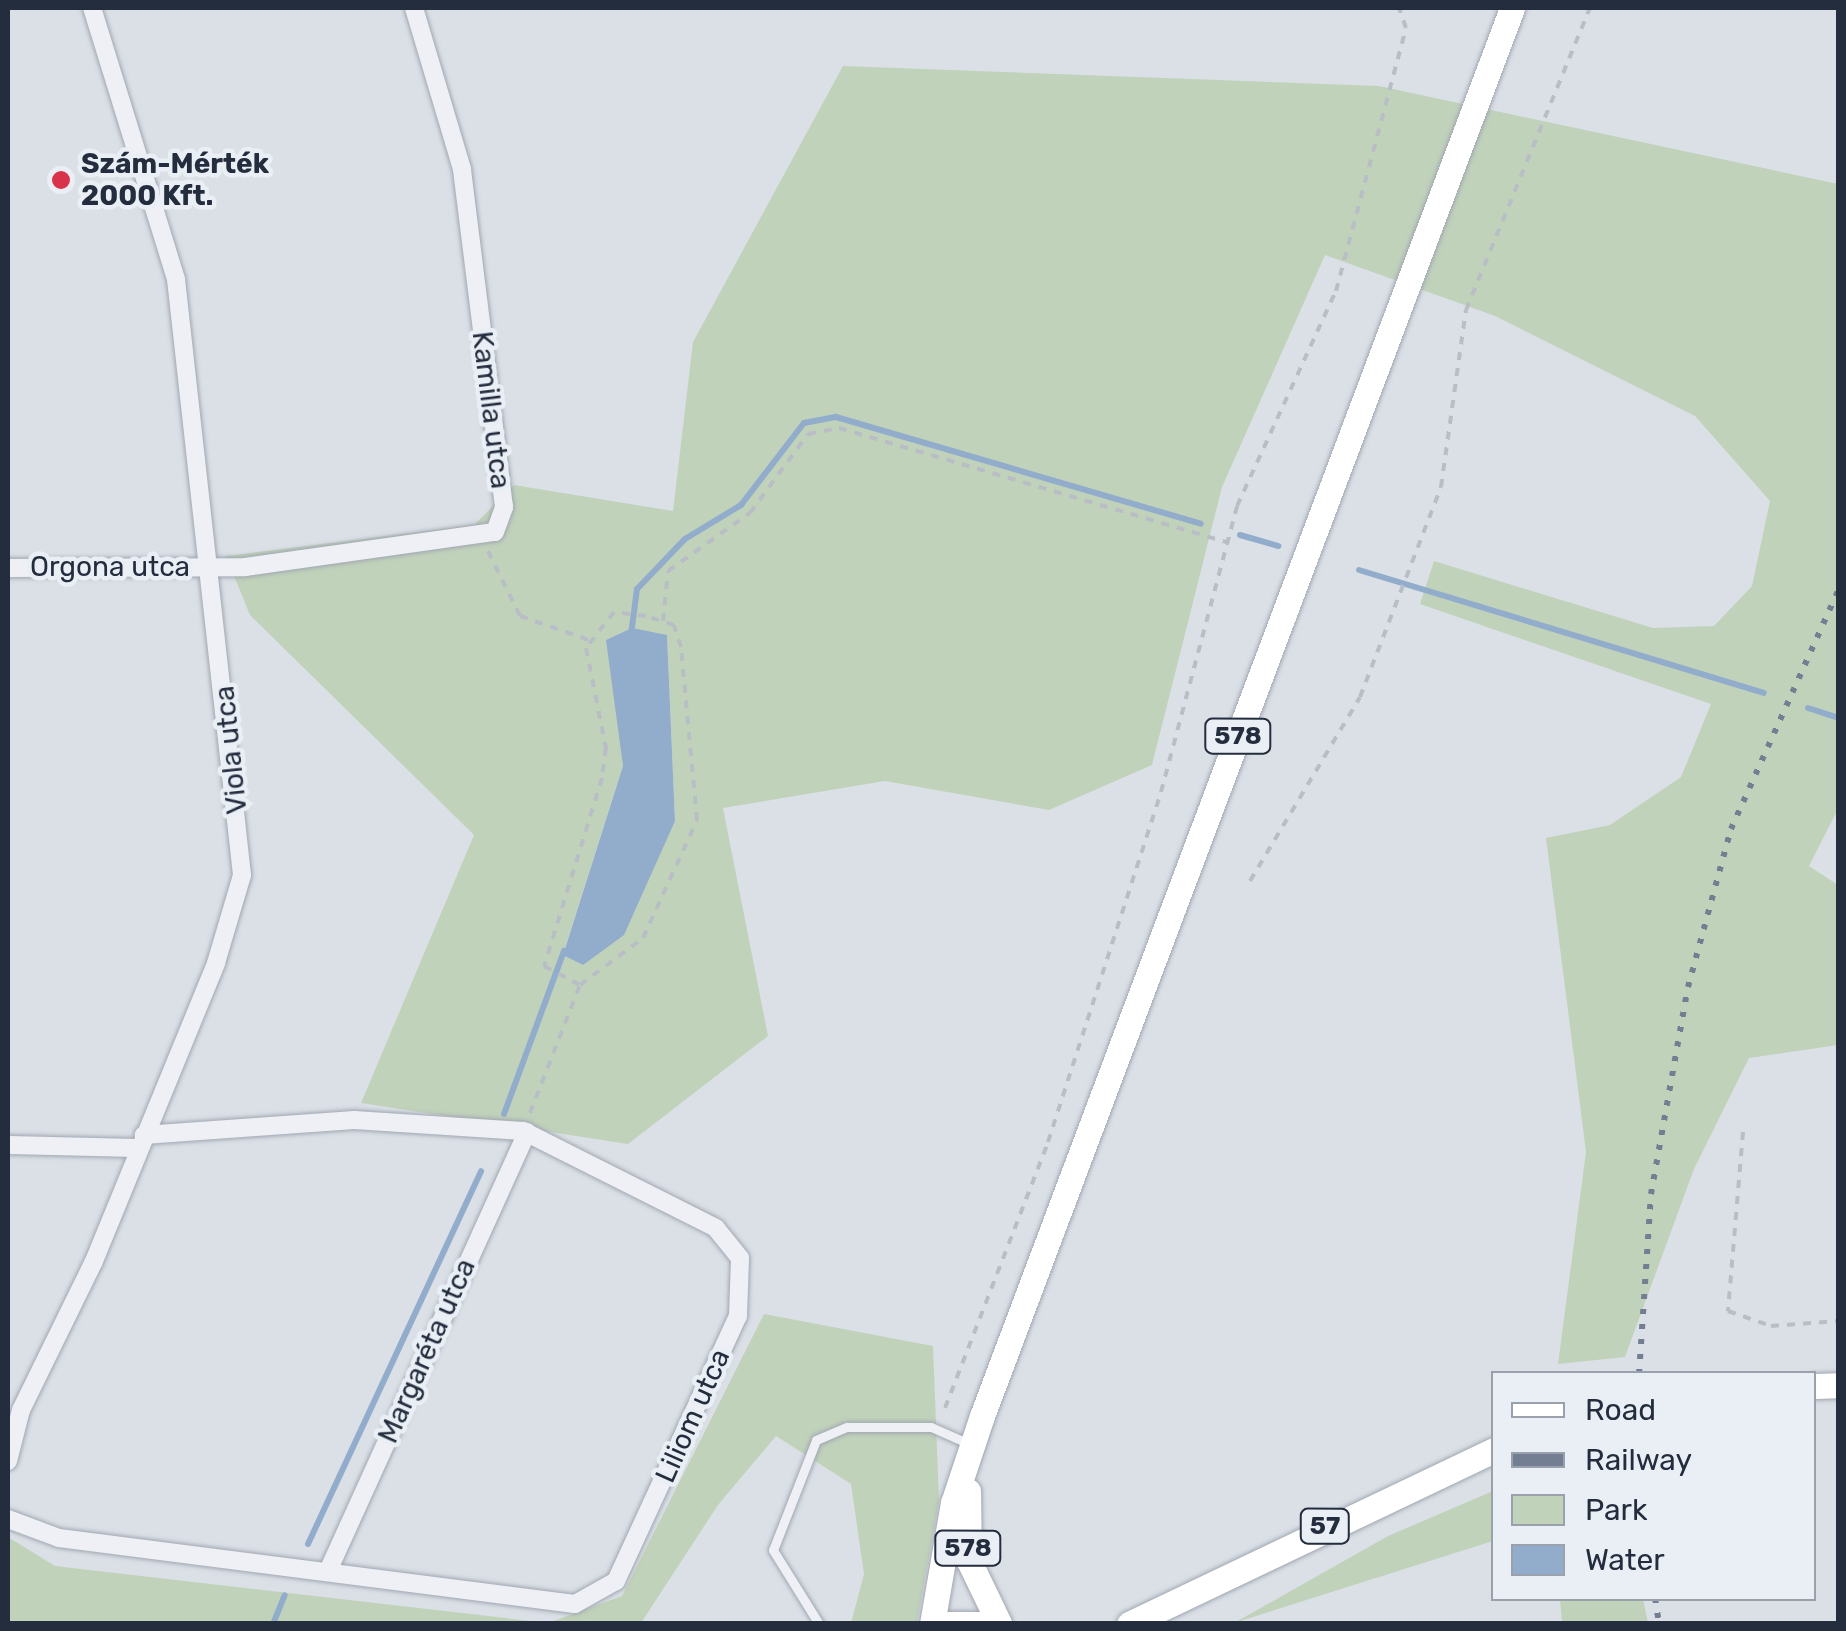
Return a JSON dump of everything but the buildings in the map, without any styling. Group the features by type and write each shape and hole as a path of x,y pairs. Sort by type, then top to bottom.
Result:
{"main road":[{"name":"578","path":"932,1624 970,1455 1512,8"},
{"name":"57","path":"1129,1624 1151,1617 1491,1451"},
{"name":"578","path":"970,1455 969,1561 999,1624"},
{"path":"948,1624 999,1624"}],"street":[{"name":"Viola utca","path":"8,1460 21,1410 141,1141 242,876 213,566 176,279 92,8"},
{"name":"Kamilla utca","path":"414,8 462,169 504,507 482,539"},
{"path":"213,566 482,539"},
{"name":"Orgona utca","path":"8,568 213,566"},
{"name":"Liliom utca","path":"8,1145 141,1141 354,1120 525,1132 716,1228 740,1258 738,1316 634,1550 616,1581 575,1604 59,1538 8,1519"},
{"name":"Margaréta utca","path":"328,1570 525,1132"}],"lane":[{"path":"819,1624 773,1550 816,1440 847,1427 931,1427 970,1455"}],"path":[{"path":"945,1408 1054,1124 1161,792 1227,542 1336,291 1406,28 1399,8"},
{"path":"1250,881 1360,697 1441,487 1466,310 1590,8"},
{"path":"663,621 668,571 750,513 808,434 839,428 1227,542"},
{"path":"482,539 520,616 589,640"},
{"path":"525,1132 580,985 643,938 696,820 682,647 663,621 646,616 614,612 589,640 602,778 544,966 580,985"},
{"path":"1743,1132 1728,1311 1771,1326 1838,1321"}],"green space":[{"path":"843,66 1379,86 1838,184 1838,809 1809,866 1838,885 1838,1045 1749,1058 1694,1169 1625,1357 1558,1364 1586,1152 1546,838 1610,825 1681,777 1711,704 1420,604 1434,561 1653,628 1714,626 1752,586 1770,501 1695,416 1495,316 1325,255 1222,487 1152,765 1049,810 885,781 723,808 768,1036 628,1144 361,1103 474,835 250,615 226,556 474,525 514,485 673,511 693,342","holes":["667,635 675,821 583,965 563,954 623,766 617,708"]},
{"path":"764,1314 933,1346 939,1500 917,1623 851,1623 864,1574 851,1484 776,1436 718,1505 641,1623 548,1623 622,1596"},
{"path":"1491,1492 1491,1542 1234,1623 1388,1536"},
{"path":"8,1537 55,1566 548,1623 8,1623"},
{"path":"1560,1601 1643,1601 1648,1623 1562,1623"}],"water":[{"path":"632,628 667,635 675,821 624,935 583,965 563,955 623,766 606,640"}],"waterway":[{"path":"631,635 637,589 685,539 741,505 804,423 836,417 1201,524"},
{"path":"1240,535 1278,546"},
{"path":"1359,570 1764,693"},
{"path":"1808,708 1838,718"},
{"path":"504,1114 564,951"},
{"path":"308,1544 481,1171"},
{"path":"273,1624 285,1595"}],"railway":[{"path":"1639,1371 1651,1194 1688,987 1731,829 1838,591"},
{"path":"1655,1601 1659,1624"}],"place":[{"name":"Szám-Mérték 2000 Kft.","path":"61,180"}]}
